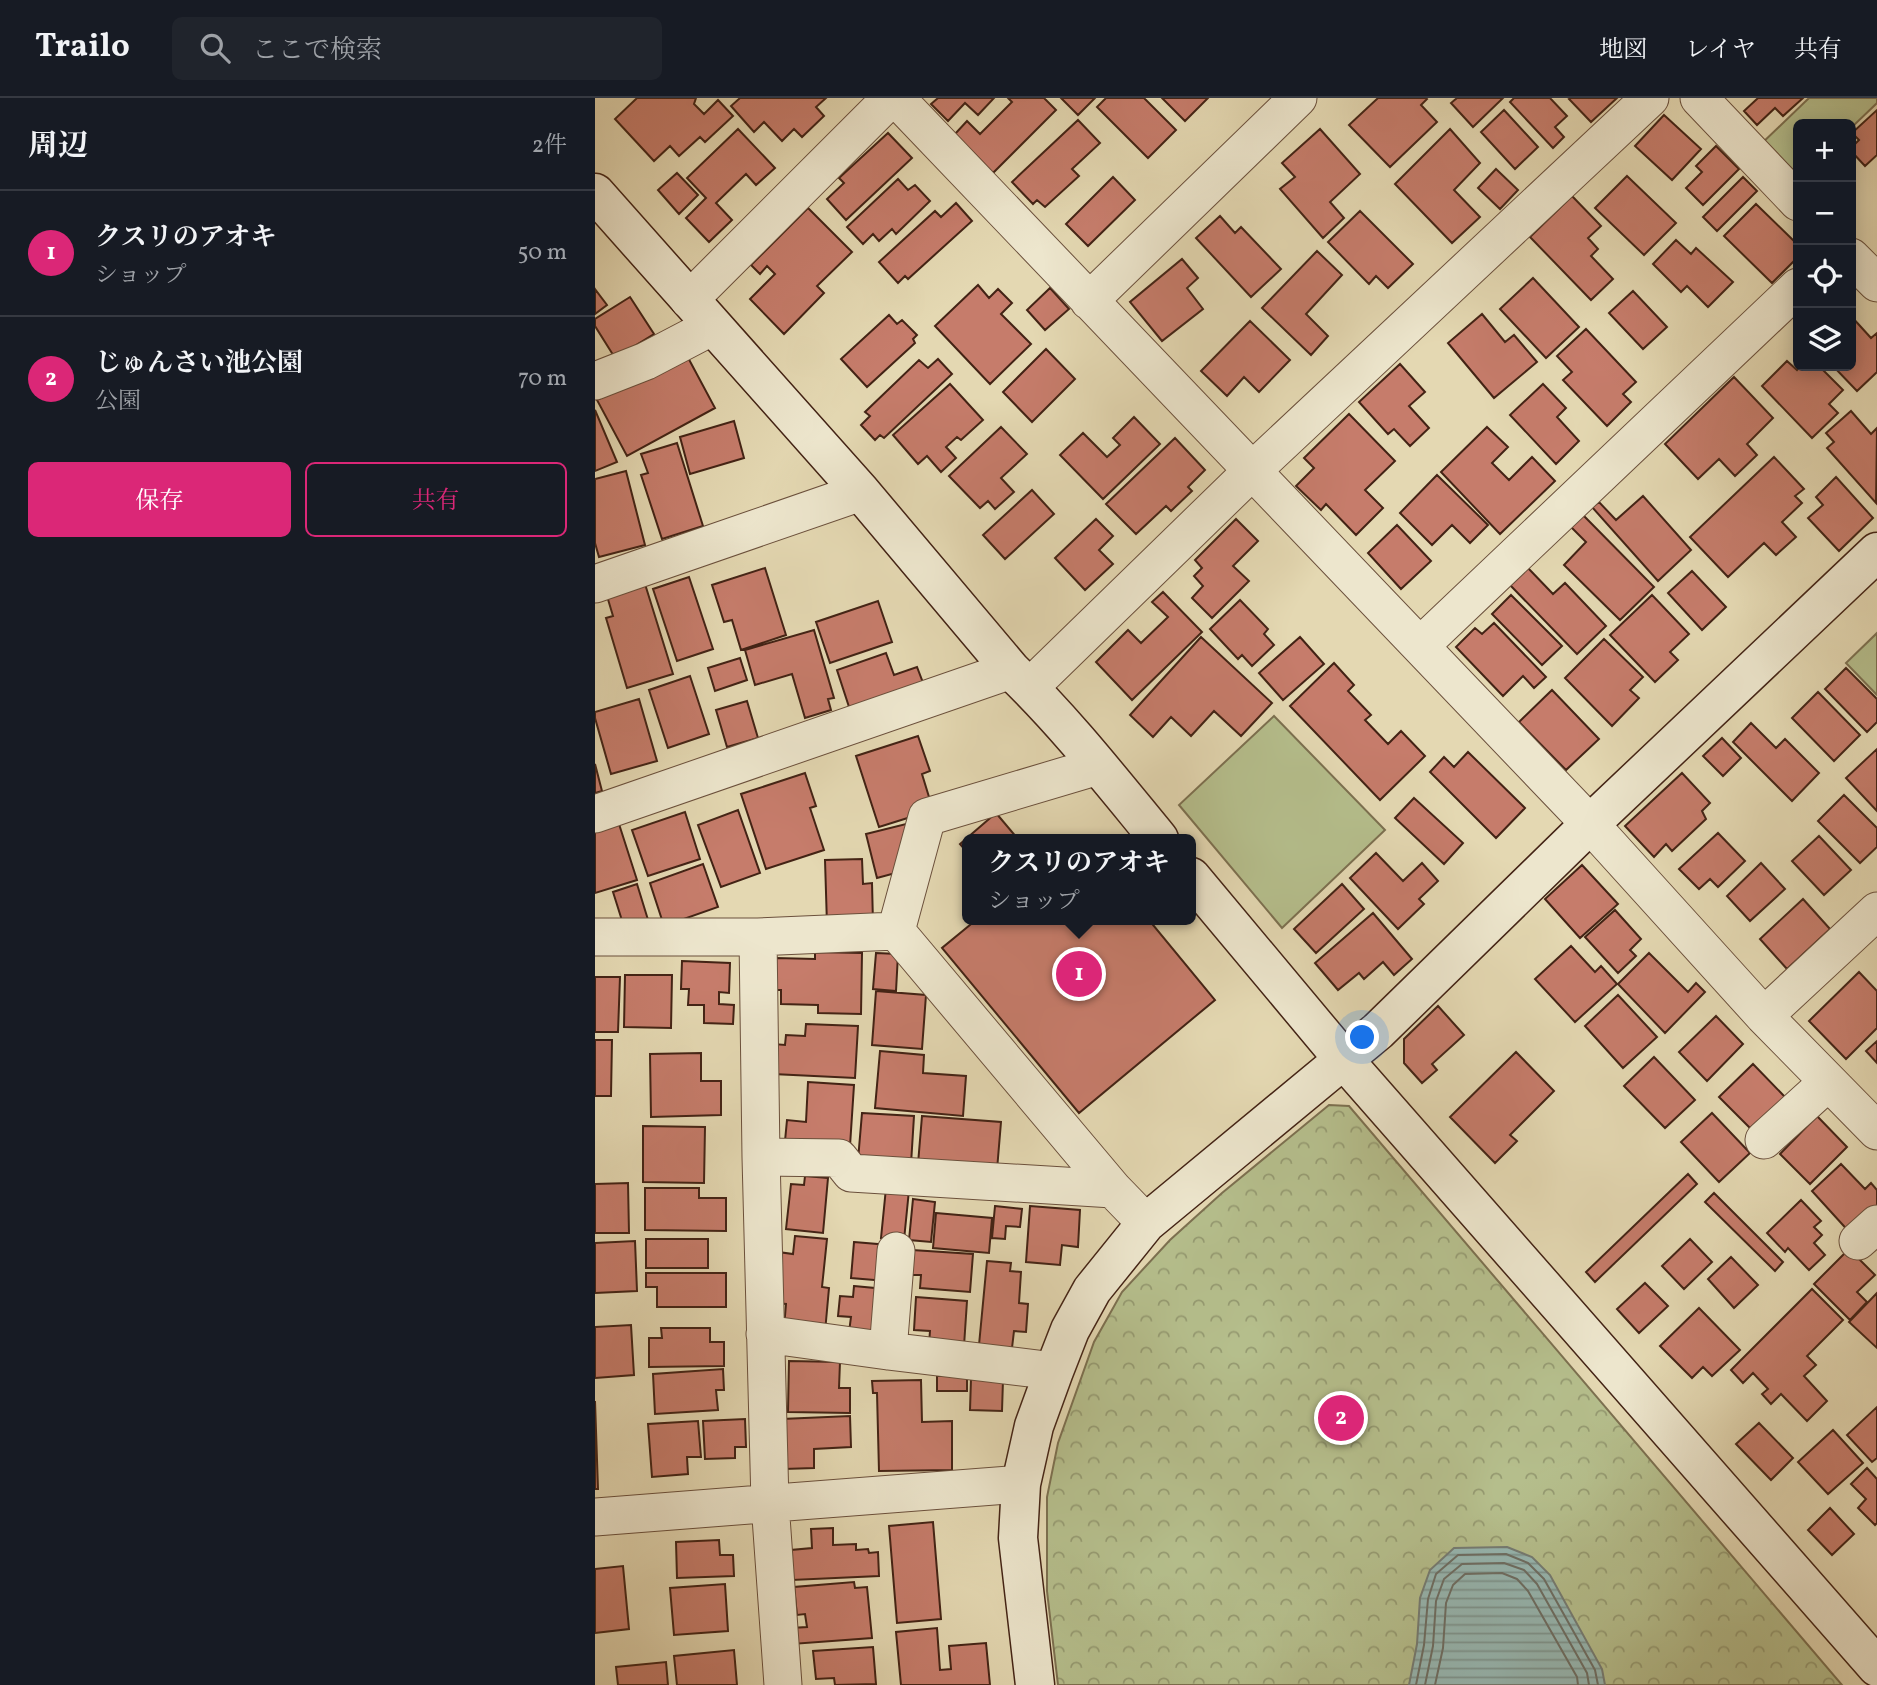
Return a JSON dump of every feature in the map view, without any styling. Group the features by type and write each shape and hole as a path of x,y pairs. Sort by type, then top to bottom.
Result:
{"street":[{"path":"595,381 646,361 701,313 894,98 1254,470 1590,824 1764,1016 1877,1131"},
{"path":"1089,301 1298,98"},
{"path":"595,814 1021,679 1254,470 1650,98"},
{"path":"1699,98 1793,197"},
{"path":"595,193 861,492 1155,834"},
{"path":"1856,262 1877,284"},
{"path":"1420,646 1793,291"},
{"path":"595,584 861,492"},
{"path":"1035,1685 1018,1538 1021,1484 1034,1426 1054,1371 1070,1330 1092,1290 1146,1223 1378,1031 1590,824 1877,552"},
{"path":"896,931 927,817 1098,766"},
{"path":"1196,883 1344,1060 1874,1657"},
{"path":"1764,1016 1877,911"},
{"path":"595,937 758,937 896,931"},
{"path":"896,931 1113,1189 1146,1223"},
{"path":"758,937 770,1503 783,1685"},
{"path":"1764,1140 1828,1082"},
{"path":"761,1157 839,1158 851,1173 1113,1189"},
{"path":"888,1352 896,1251"},
{"path":"765,1334 888,1352 1054,1371"},
{"path":"595,1517 1021,1484"}],"green space":[{"path":"1809,98 1877,98 1877,103 1856,123 1856,119 1793,119 1793,174 1758,147"},
{"path":"1877,633 1877,695 1846,663"},
{"path":"1274,716 1385,830 1282,928 1179,805"},
{"path":"1329,1105 1349,1106 1842,1685 1058,1685 1047,1591 1047,1497 1058,1443 1094,1342 1122,1292 1170,1240 1222,1193"}],"water":[{"path":"1507,1547 1532,1557 1550,1575 1602,1669 1605,1685 1409,1685 1417,1644 1420,1598 1430,1570 1454,1548"}],"building":[{"path":"637,98 696,98 694,104 704,114 718,100 733,116 705,142 700,137 679,156 670,146 654,161 615,119"},
{"path":"740,98 826,98 816,107 824,116 802,137 794,129 782,141 764,122 754,132 731,106"},
{"path":"938,98 994,98 978,115 965,103 948,121 931,104"},
{"path":"1008,98 1044,98 1056,110 993,173 955,134 967,121 980,134 1012,102"},
{"path":"1061,98 1095,98 1078,115"},
{"path":"1106,98 1144,98 1176,130 1148,158 1097,107"},
{"path":"1162,98 1208,98 1185,121"},
{"path":"1378,98 1426,98 1421,105 1437,122 1390,167 1349,125"},
{"path":"1457,98 1503,98 1473,127 1451,103"},
{"path":"1514,98 1550,98 1567,116 1555,127 1564,137 1553,148 1510,102"},
{"path":"1617,98 1591,122 1569,99"},
{"path":"1758,98 1803,98 1783,116 1775,108 1757,125 1744,111"},
{"path":"1504,110 1538,147 1515,169 1481,132"},
{"path":"1877,110 1877,155 1865,166 1856,156 1856,143 1859,140 1856,129"},
{"path":"1664,115 1701,149 1672,180 1635,146"},
{"path":"1078,120 1100,143 1072,169 1079,176 1045,207 1037,200 1033,204 1012,182"},
{"path":"738,129 775,168 756,185 746,174 716,203 732,220 709,242 686,218 706,198 687,178"},
{"path":"1320,129 1360,174 1330,202 1344,218 1323,238 1280,189 1295,177 1282,163"},
{"path":"1450,129 1480,163 1454,190 1480,217 1452,243 1395,184"},
{"path":"888,133 912,158 846,220 827,199 844,183 839,178"},
{"path":"1716,146 1739,169 1703,205 1686,188 1702,172 1696,166"},
{"path":"1496,169 1518,190 1500,209 1478,188"},
{"path":"677,173 698,195 679,214 658,190"},
{"path":"1627,176 1676,223 1644,255 1595,208"},
{"path":"1113,177 1135,200 1088,246 1066,224"},
{"path":"1743,177 1757,191 1717,231 1703,217"},
{"path":"898,179 908,190 915,185 930,201 896,234 892,229 879,241 873,234 863,244 847,227"},
{"path":"1572,196 1601,226 1588,238 1598,249 1591,256 1613,279 1591,300 1530,237"},
{"path":"956,203 972,221 908,279 905,276 898,283 879,262 935,211 941,217"},
{"path":"1756,204 1793,240 1793,262 1772,283 1724,236"},
{"path":"808,208 852,252 817,286 824,293 784,334 750,299 775,274 767,266 760,274 751,265"},
{"path":"1360,211 1413,264 1388,288 1376,276 1369,284 1328,242"},
{"path":"1220,216 1235,233 1241,227 1281,269 1251,297 1196,238"},
{"path":"1676,240 1691,254 1696,248 1733,282 1708,307 1687,286 1681,292 1653,264"},
{"path":"1317,251 1342,275 1306,314 1328,336 1311,355 1262,308"},
{"path":"1182,259 1198,278 1187,288 1203,309 1162,341 1130,302"},
{"path":"1533,278 1579,327 1546,358 1500,309"},
{"path":"978,285 989,298 998,289 1012,303 1001,314 1031,344 990,384 935,326"},
{"path":"1050,288 1069,309 1045,330 1027,310"},
{"path":"595,289 607,305 595,314"},
{"path":"1633,291 1667,327 1643,349 1609,313"},
{"path":"630,297 654,334 615,358 595,326 595,319"},
{"path":"1482,314 1505,342 1514,335 1537,362 1494,398 1448,343"},
{"path":"889,315 897,324 902,320 917,335 913,339 915,343 867,387 841,359"},
{"path":"1250,321 1290,360 1259,392 1244,377 1227,396 1201,371"},
{"path":"1856,322 1871,338 1877,333 1877,372 1857,391 1838,371 1856,371"},
{"path":"1586,329 1636,382 1623,394 1631,402 1607,426 1563,380 1572,372 1557,356"},
{"path":"1046,349 1075,379 1032,422 1003,392"},
{"path":"685,352 715,408 627,456 597,400"},
{"path":"938,359 952,374 884,438 880,435 875,440 861,425 870,416 865,412 919,360 928,368"},
{"path":"1787,361 1793,366 1793,371 1824,371 1843,390 1829,404 1838,413 1812,438 1762,386"},
{"path":"1400,364 1425,392 1409,406 1429,428 1410,446 1394,429 1388,434 1359,402"},
{"path":"1734,377 1773,418 1747,444 1757,455 1735,476 1719,459 1698,479 1665,444"},
{"path":"950,384 983,420 961,440 957,437 946,447 956,458 941,472 927,456 918,464 893,435"},
{"path":"1543,384 1566,408 1557,417 1579,441 1556,464 1510,415"},
{"path":"595,410 617,462 595,471"},
{"path":"1851,411 1871,434 1877,428 1876,503 1827,448 1834,442 1826,433"},
{"path":"1349,414 1395,461 1365,490 1383,508 1356,535 1326,504 1321,510 1296,486 1314,468 1304,458"},
{"path":"1134,417 1160,444 1103,499 1060,455 1083,433 1107,457 1120,445 1113,438"},
{"path":"734,421 744,458 690,474 680,437"},
{"path":"1001,427 1027,454 1001,478 1014,492 995,509 988,501 980,508 949,476"},
{"path":"1487,427 1508,447 1492,463 1509,480 1532,457 1555,481 1500,534 1441,472"},
{"path":"1175,438 1205,470 1188,487 1192,491 1171,511 1166,506 1136,534 1106,504"},
{"path":"677,443 703,526 662,539 641,475 648,473 641,454"},
{"path":"1774,457 1804,489 1795,496 1802,503 1782,522 1796,537 1776,555 1764,543 1728,577 1690,537"},
{"path":"626,471 645,545 599,557 595,543 595,479"},
{"path":"1437,475 1488,525 1470,543 1452,525 1432,545 1400,513"},
{"path":"1836,477 1873,518 1839,551 1808,518 1823,505 1816,497"},
{"path":"1032,490 1054,514 1005,559 983,535"},
{"path":"1643,496 1691,550 1658,581 1592,507 1599,502 1616,520"},
{"path":"1583,515 1654,587 1620,620 1564,565 1586,542 1571,527"},
{"path":"1096,519 1113,536 1099,550 1113,564 1085,590 1055,558"},
{"path":"1236,519 1258,541 1233,566 1249,581 1212,618 1192,598 1203,586 1194,576 1202,568 1195,560"},
{"path":"1397,525 1431,561 1401,589 1368,553"},
{"path":"765,568 786,635 741,650 732,620 724,622 712,585"},
{"path":"1528,568 1553,594 1565,583 1606,626 1577,654 1510,585"},
{"path":"1692,571 1726,607 1702,630 1668,593"},
{"path":"689,577 713,649 677,661 653,589"},
{"path":"645,584 673,674 627,688 606,618 613,616 607,596"},
{"path":"1163,592 1202,632 1132,700 1096,662 1128,630 1141,643 1168,617 1152,602"},
{"path":"1511,595 1562,646 1542,665 1492,614"},
{"path":"1652,595 1689,634 1670,652 1678,660 1655,682 1610,635"},
{"path":"1240,600 1268,629 1264,634 1274,645 1252,666 1242,655 1238,659 1210,629"},
{"path":"878,601 892,642 830,663 816,622"},
{"path":"1494,623 1546,677 1534,688 1523,676 1503,696 1456,647 1475,628 1482,634"},
{"path":"814,630 834,698 828,699 831,710 805,718 792,674 755,685 745,650"},
{"path":"1201,637 1272,703 1241,736 1214,711 1191,736 1171,717 1153,737 1130,715"},
{"path":"1300,637 1324,664 1283,700 1259,673"},
{"path":"1604,639 1643,677 1630,690 1639,698 1612,726 1565,678"},
{"path":"886,653 894,675 917,667 925,688 851,713 837,670"},
{"path":"740,658 747,680 715,691 708,668"},
{"path":"1334,663 1354,685 1348,691 1371,715 1365,720 1388,744 1401,731 1425,756 1380,800 1290,706"},
{"path":"1846,668 1877,699 1877,722 1867,732 1825,689"},
{"path":"690,676 709,734 668,748 649,690"},
{"path":"1552,690 1599,739 1566,770 1519,722"},
{"path":"1818,692 1860,735 1834,761 1792,718"},
{"path":"639,699 657,761 611,774 595,712"},
{"path":"747,701 758,738 727,747 716,710"},
{"path":"1751,723 1776,748 1785,739 1819,773 1792,801 1733,742"},
{"path":"918,736 930,771 922,774 933,810 879,827 856,756"},
{"path":"1722,738 1741,758 1723,776 1703,756"},
{"path":"1877,749 1877,811 1846,778"},
{"path":"1468,752 1525,808 1496,838 1430,772 1444,757 1454,767"},
{"path":"595,764 602,791 595,793"},
{"path":"805,773 816,806 810,808 824,850 766,869 741,794"},
{"path":"1682,773 1710,803 1702,811 1706,819 1672,851 1666,844 1654,857 1625,826"},
{"path":"1844,795 1877,828 1877,847 1860,863 1818,821"},
{"path":"1414,798 1463,843 1444,864 1395,818"},
{"path":"738,810 760,873 721,887 698,825"},
{"path":"685,812 700,859 648,876 632,830"},
{"path":"996,813 1014,834 972,834"},
{"path":"910,823 903,871 877,878 866,834"},
{"path":"619,824 637,880 595,893 595,832"},
{"path":"1718,833 1745,861 1718,887 1710,879 1699,889 1679,869"},
{"path":"1819,836 1851,870 1824,895 1792,861"},
{"path":"1376,853 1403,881 1422,863 1438,881 1419,899 1424,904 1398,929 1350,878"},
{"path":"862,859 863,884 872,883 873,923 827,925 825,860"},
{"path":"1761,863 1785,889 1750,921 1727,896"},
{"path":"703,864 718,907 664,926 650,883"},
{"path":"1582,865 1618,904 1580,938 1545,899"},
{"path":"637,884 649,923 625,930 613,892"},
{"path":"1342,884 1364,909 1316,953 1294,929"},
{"path":"1803,899 1830,929 1787,969 1760,939"},
{"path":"1615,910 1641,939 1630,950 1636,956 1618,973 1585,937"},
{"path":"1373,913 1412,959 1394,975 1383,962 1364,979 1359,973 1338,990 1315,963"},
{"path":"970,925 1153,925 1215,1000 1079,1113 942,948"},
{"path":"1571,946 1595,972 1601,966 1617,984 1575,1022 1535,979"},
{"path":"815,952 862,953 861,1014 818,1013 818,1005 781,1004 781,990 775,990 776,958 815,959"},
{"path":"876,953 898,954 896,991 873,989"},
{"path":"1649,953 1688,992 1696,983 1705,992 1665,1033 1618,984"},
{"path":"682,961 730,963 729,993 719,992 719,1004 734,1005 733,1024 704,1023 704,1005 688,1005 689,989 681,989"},
{"path":"1859,972 1877,991 1877,1028 1846,1059 1809,1021"},
{"path":"625,975 672,975 671,1028 624,1027"},
{"path":"595,977 620,977 618,1032 595,1032"},
{"path":"876,991 926,995 922,1049 872,1045"},
{"path":"1618,995 1657,1037 1623,1068 1585,1026"},
{"path":"1438,1006 1464,1035 1432,1064 1437,1070 1422,1083 1404,1063 1404,1039"},
{"path":"1716,1016 1743,1044 1707,1081 1679,1052"},
{"path":"806,1024 858,1026 855,1078 773,1074 774,1044 785,1045 786,1035 805,1036"},
{"path":"595,1040 612,1040 611,1096 595,1096"},
{"path":"1877,1041 1877,1063 1866,1051"},
{"path":"880,1051 924,1055 923,1073 966,1076 963,1116 875,1108"},
{"path":"1516,1052 1554,1091 1510,1135 1517,1141 1495,1163 1450,1117"},
{"path":"701,1053 701,1081 721,1081 721,1115 651,1117 650,1054"},
{"path":"1654,1057 1695,1100 1665,1128 1624,1086"},
{"path":"1753,1064 1785,1097 1752,1130 1719,1097"},
{"path":"808,1082 854,1085 850,1146 785,1141 787,1120 806,1122"},
{"path":"862,1113 914,1116 911,1164 858,1160"},
{"path":"1712,1113 1750,1153 1719,1182 1681,1142"},
{"path":"922,1116 1001,1122 997,1170 918,1164"},
{"path":"1817,1116 1847,1147 1810,1184 1780,1154"},
{"path":"643,1126 705,1127 704,1183 643,1182"},
{"path":"1841,1164 1865,1189 1871,1183 1877,1190 1877,1211 1852,1235 1812,1191"},
{"path":"1688,1174 1697,1184 1595,1282 1586,1272"},
{"path":"805,1176 828,1178 823,1233 786,1229 791,1184 804,1185"},
{"path":"628,1183 629,1233 595,1233 595,1184"},
{"path":"645,1188 699,1188 699,1198 726,1198 726,1231 645,1230"},
{"path":"886,1188 909,1190 904,1240 881,1238"},
{"path":"1714,1193 1783,1262 1775,1271 1705,1202"},
{"path":"913,1199 935,1202 931,1242 909,1240"},
{"path":"1801,1200 1821,1221 1814,1227 1822,1235 1814,1243 1825,1255 1809,1270 1788,1248 1785,1252 1767,1233"},
{"path":"995,1206 1022,1209 1020,1227 1006,1226 1005,1239 992,1238"},
{"path":"1030,1206 1080,1210 1078,1247 1062,1245 1060,1265 1026,1262"},
{"path":"936,1213 992,1218 989,1253 933,1248"},
{"path":"795,1236 827,1239 822,1287 829,1288 825,1332 784,1328 786,1304 773,1303 778,1252 793,1254"},
{"path":"646,1239 708,1239 708,1268 646,1268"},
{"path":"1690,1239 1712,1262 1684,1289 1662,1266"},
{"path":"635,1241 637,1291 595,1293 595,1243"},
{"path":"854,1242 889,1245 886,1281 851,1278"},
{"path":"1849,1249 1875,1275 1857,1292 1867,1302 1850,1320 1814,1284"},
{"path":"912,1250 973,1254 970,1292 920,1288 921,1275 909,1275"},
{"path":"1731,1257 1758,1285 1734,1308 1708,1279"},
{"path":"987,1261 1011,1263 1010,1271 1021,1272 1019,1303 1028,1304 1026,1332 1014,1331 1012,1348 979,1345"},
{"path":"646,1273 726,1273 726,1307 657,1307 657,1287 646,1287"},
{"path":"1645,1283 1668,1306 1639,1333 1617,1309"},
{"path":"854,1286 885,1289 881,1335 849,1332 851,1317 838,1316 840,1296 853,1297"},
{"path":"1812,1289 1843,1320 1807,1356 1816,1365 1804,1376 1827,1401 1807,1421 1781,1394 1771,1404 1762,1394 1768,1389 1753,1373 1743,1383 1731,1370"},
{"path":"1877,1293 1877,1348 1849,1322"},
{"path":"916,1297 967,1301 964,1346 929,1344 930,1331 914,1330"},
{"path":"1699,1308 1740,1350 1712,1376 1703,1367 1692,1378 1660,1346"},
{"path":"631,1325 634,1375 595,1378 595,1327"},
{"path":"661,1328 710,1328 710,1342 724,1342 724,1366 649,1367 649,1338 662,1338"},
{"path":"789,1361 840,1362 839,1388 850,1388 850,1413 788,1412"},
{"path":"723,1369 724,1390 716,1390 718,1410 655,1414 653,1374"},
{"path":"937,1376 967,1376 967,1391 937,1391"},
{"path":"971,1379 1003,1380 1002,1411 970,1410"},
{"path":"921,1380 922,1422 952,1421 952,1470 879,1471 877,1393 873,1393 872,1381"},
{"path":"595,1401 598,1489 595,1489"},
{"path":"1877,1407 1877,1458 1872,1462 1847,1435"},
{"path":"850,1416 851,1447 814,1449 814,1468 784,1469 782,1419"},
{"path":"745,1419 746,1447 735,1447 735,1458 705,1459 703,1421"},
{"path":"698,1421 701,1457 687,1457 688,1474 652,1477 648,1424"},
{"path":"1759,1423 1793,1458 1771,1480 1736,1444"},
{"path":"1833,1430 1863,1463 1828,1494 1798,1462"},
{"path":"1867,1468 1877,1479 1875,1525 1858,1508 1866,1499 1851,1484"},
{"path":"1830,1508 1854,1534 1832,1555 1808,1530"},
{"path":"933,1522 941,1619 897,1623 889,1526"},
{"path":"833,1528 833,1545 856,1544 856,1550 878,1552 879,1576 792,1580 791,1550 812,1548 811,1529"},
{"path":"719,1540 720,1555 733,1555 734,1576 677,1578 676,1542"},
{"path":"623,1566 629,1629 595,1633 595,1569"},
{"path":"854,1582 855,1588 867,1587 872,1638 792,1644 791,1628 807,1627 805,1614 797,1615 794,1587"},
{"path":"725,1584 728,1631 674,1635 670,1588"},
{"path":"937,1628 940,1670 951,1669 949,1646 986,1643 990,1685 901,1685 896,1632"},
{"path":"873,1647 876,1684 835,1685 834,1678 816,1679 813,1651"},
{"path":"734,1650 737,1685 677,1685 674,1656"},
{"path":"666,1662 668,1685 618,1685 616,1667"}],"place":[{"name":"クスリのアオキ","path":"1079,974"},
{"name":"じゅんさい池公園","path":"1341,1418"}]}
